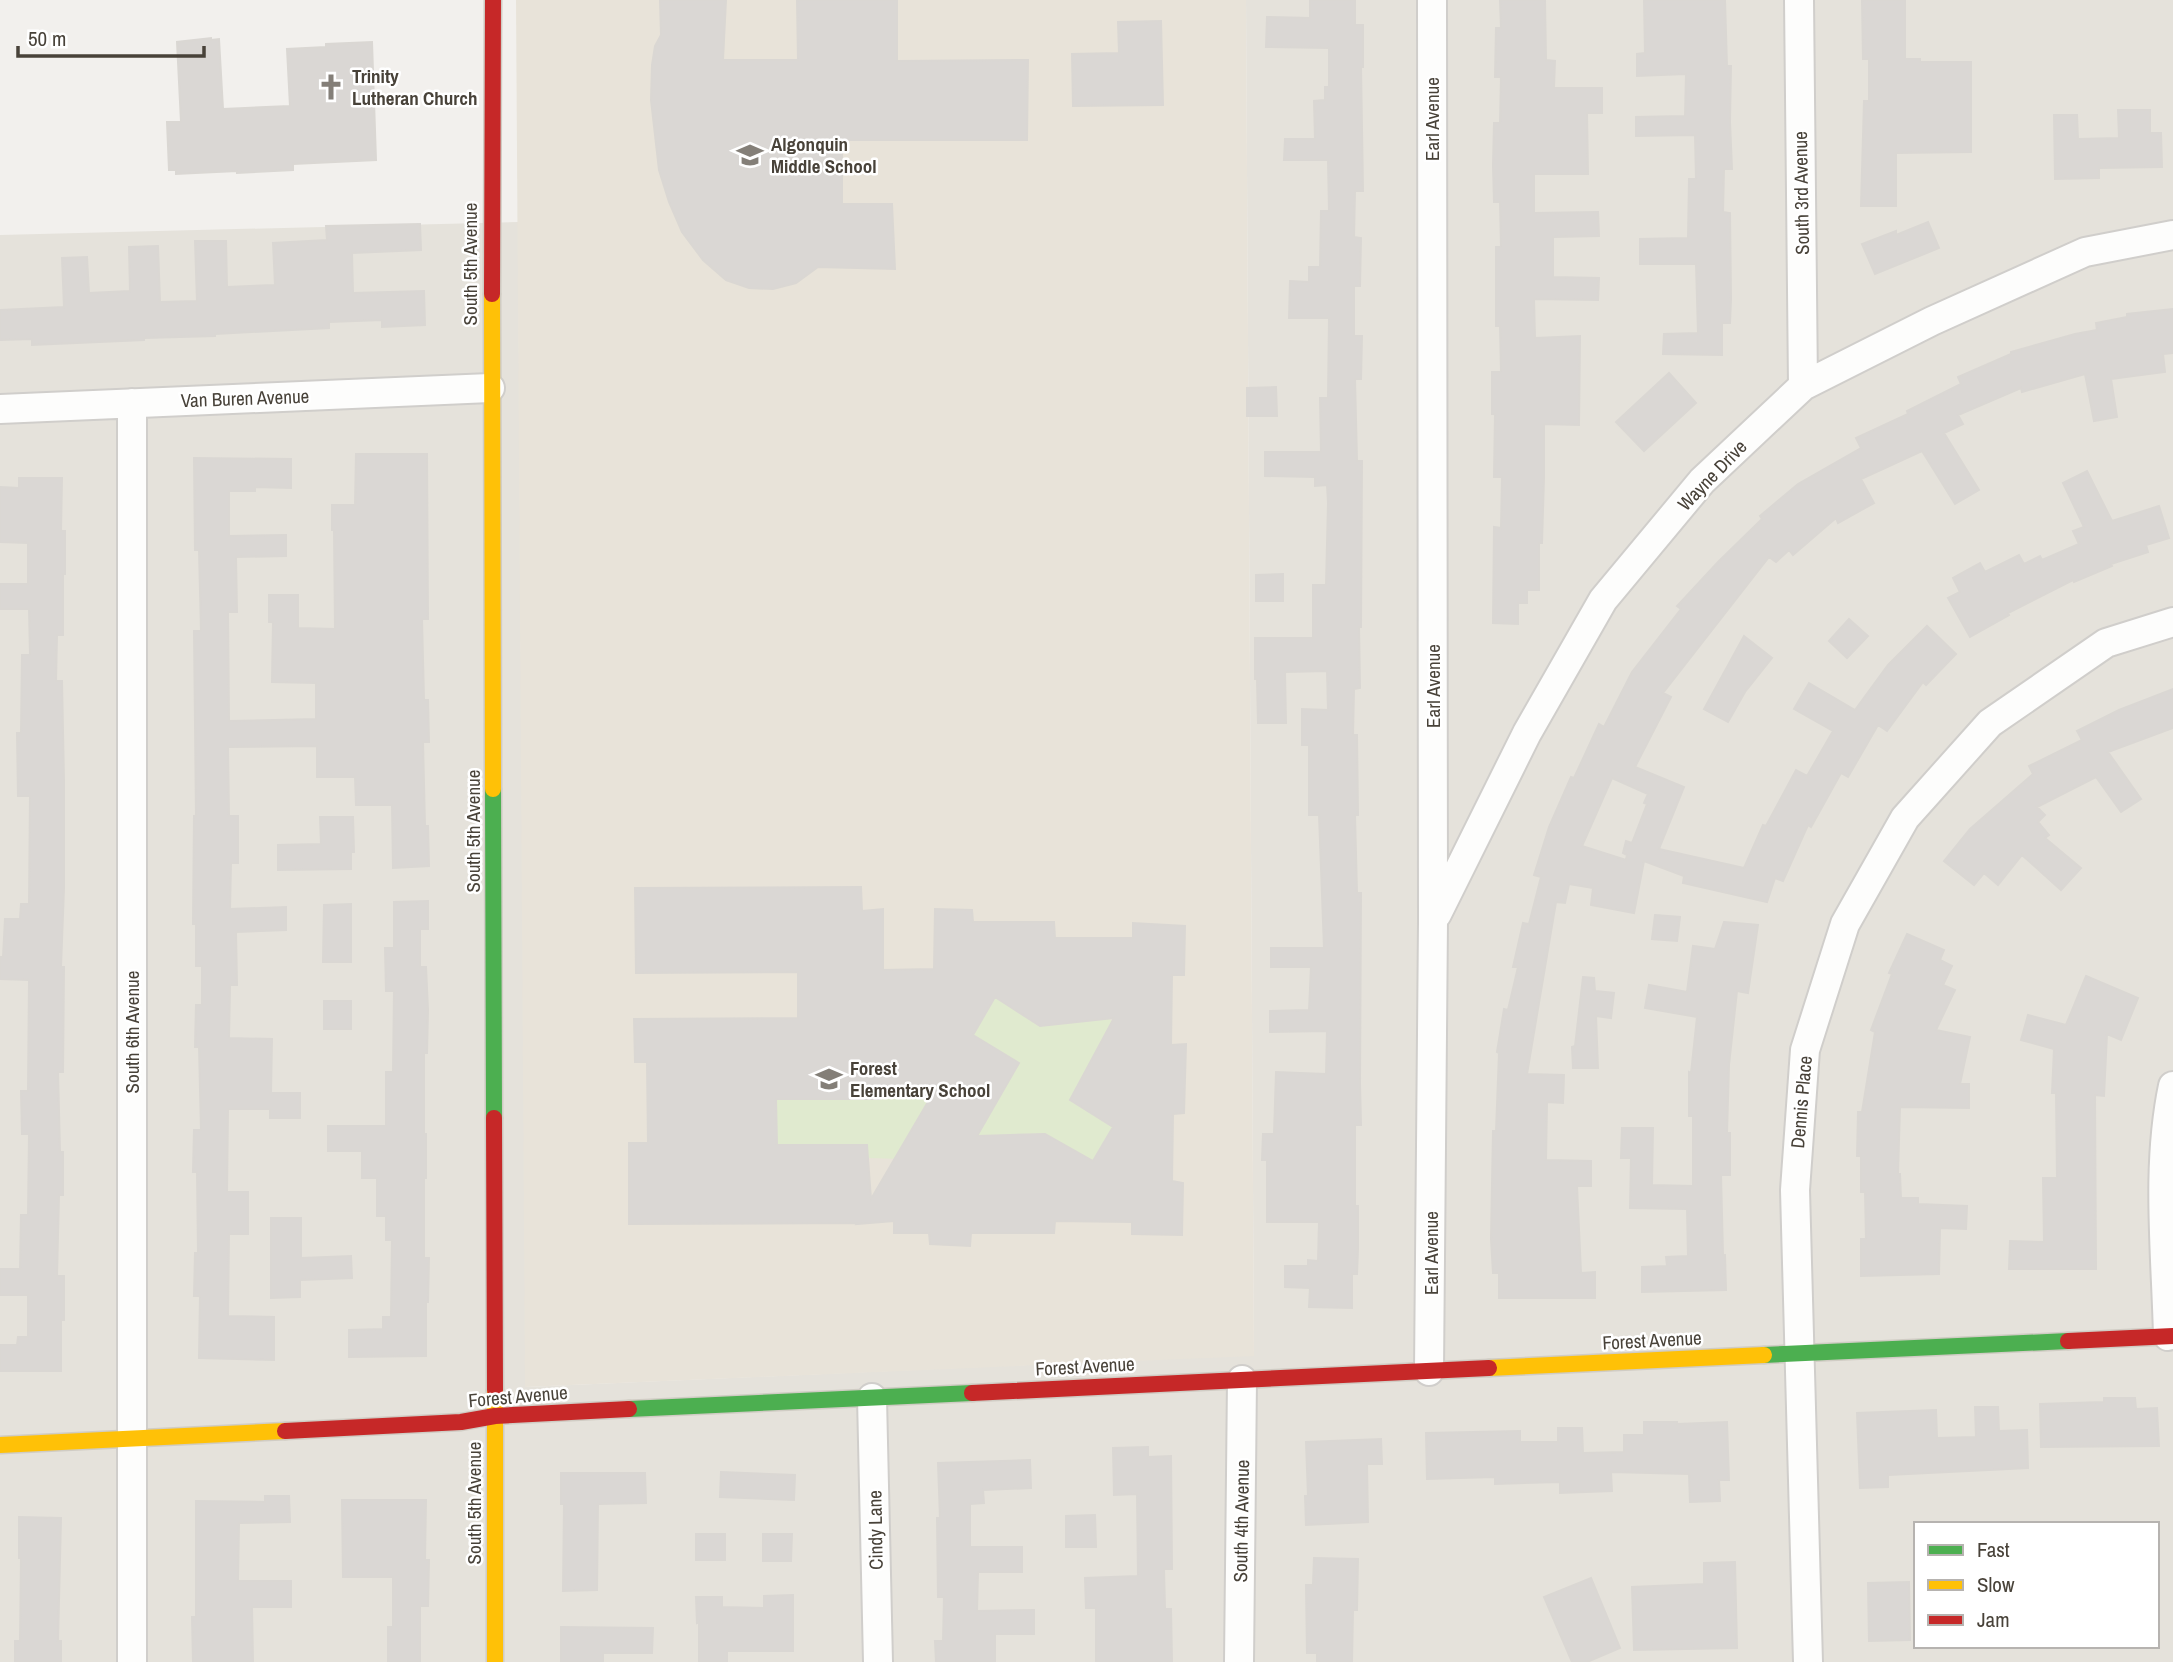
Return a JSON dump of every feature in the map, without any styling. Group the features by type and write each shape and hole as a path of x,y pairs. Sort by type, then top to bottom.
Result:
{"street":[{"name":"South 5th Avenue","path":"493,0 491,388 495,1662"},
{"name":"Earl Avenue","path":"1429,1371 1433,921 1432,0"},
{"name":"South 3rd Avenue","path":"1799,0 1803,386"},
{"name":"Wayne Drive","path":"1433,921 1527,733 1603,600 1702,481 1803,386 1931,321 2085,252 2173,235"},
{"name":"Van Buren Avenue","path":"0,409 491,388"},
{"name":"South 6th Avenue","path":"132,402 132,1662"},
{"name":"Dennis Place","path":"1808,1662 1794,1190 1805,1050 1844,924 1905,818 1990,723 2106,643 2173,622"},
{"path":"2171,1336 2164,1198 2166,1124 2173,1086"},
{"name":"Forest Avenue","path":"0,1445 461,1422 495,1416 2171,1336"},
{"name":"South 4th Avenue","path":"1239,1662 1242,1380"},
{"name":"Cindy Lane","path":"872,1398 878,1662"}],"shaded area":[{"path":"516,0 1246,0 1254,1356 525,1387"},
{"path":"1246,0 2173,0 2173,1662 0,1662 0,235 518,222 526,1387 1254,1355"}],"green space":[{"path":"995,997 1040,1026 1081,1003 1112,1021 1070,1100 1113,1127 1093,1161 975,1139 1019,1063 973,1035"},
{"path":"882,1094 932,1095 902,1159 868,1158 867,1145 777,1145 776,1099 880,1099"}],"building":[{"name":"Algonquin Middle School","path":"660,0 726,0 723,60 798,60 797,0 897,0 897,61 1028,60 1027,140 842,140 842,204 892,204 895,269 818,267 796,283 773,289 749,288 726,280 703,260 682,232 659,170 651,100 652,65 655,46 661,35"},
{"path":"1310,0 1355,0 1355,25 1363,25 1363,191 1355,191 1354,237 1361,238 1360,286 1354,286 1354,336 1362,336 1361,379 1355,379 1357,461 1362,461 1361,627 1360,688 1354,689 1353,735 1357,735 1357,893 1361,893 1361,1125 1355,1125 1358,1249 1357,1274 1352,1274 1352,1308 1309,1307 1310,1288 1285,1287 1285,1266 1308,1266 1308,1260 1318,1261 1319,1222 1267,1222 1267,1160 1262,1160 1263,1134 1274,1134 1276,1072 1326,1074 1327,1031 1270,1032 1270,1011 1309,1010 1311,967 1271,967 1271,948 1324,948 1319,815 1309,815 1309,745 1302,745 1302,709 1328,710 1327,671 1285,672 1286,723 1258,723 1255,679 1255,638 1313,638 1313,585 1326,585 1327,485 1315,486 1315,477 1265,476 1265,452 1321,452 1320,398 1328,398 1329,318 1289,318 1290,281 1309,282 1309,267 1320,267 1321,211 1329,211 1328,160 1284,160 1285,139 1315,139 1314,101 1325,100 1325,87 1329,87 1329,48 1266,47 1267,17 1310,18"},
{"path":"1500,0 1545,0 1546,60 1555,61 1554,88 1602,88 1602,113 1587,113 1588,174 1534,174 1534,213 1598,212 1599,236 1553,237 1553,277 1599,278 1598,300 1534,299 1535,338 1580,336 1579,425 1544,424 1539,590 1527,590 1527,603 1518,603 1518,624 1493,623 1494,527 1501,528 1502,477 1494,477 1495,414 1492,414 1492,372 1501,372 1500,326 1496,326 1496,247 1501,247 1500,202 1494,202 1493,166 1494,123 1500,123 1501,77 1495,77 1496,28 1501,28"},
{"path":"1644,0 1725,0 1727,66 1731,66 1732,169 1724,169 1723,212 1730,213 1731,299 1730,323 1722,323 1722,355 1663,354 1664,334 1698,333 1696,264 1640,264 1640,239 1688,238 1689,179 1696,179 1695,135 1636,136 1636,117 1685,116 1686,74 1637,76 1637,54 1645,53"},
{"path":"1862,0 1905,0 1905,59 1920,59 1920,62 1971,62 1971,152 1896,153 1896,206 1861,206 1864,101 1869,101 1869,59 1863,59"},
{"path":"1161,21 1163,105 1073,106 1072,54 1119,53 1118,22"},
{"name":"Trinity Lutheran Church","path":"219,39 223,109 290,106 287,49 372,42 376,160 293,164 293,170 237,173 176,174 176,170 169,170 167,122 181,122 177,42"},
{"path":"2118,110 2150,110 2150,133 2161,133 2162,167 2099,168 2099,178 2055,179 2054,115 2077,115 2078,139 2119,138"},
{"path":"1928,222 1939,248 1875,274 1862,244 1896,231 1896,235"},
{"path":"420,224 421,250 352,253 353,293 424,291 425,325 382,327 382,320 329,322 329,328 144,340 32,345 32,339 0,340 0,310 64,307 62,258 87,257 89,293 130,291 129,247 158,246 160,302 197,301 195,241 226,241 227,287 275,285 273,243 327,240 326,226"},
{"path":"2173,309 2173,353 2163,354 2165,372 2111,379 2117,417 2094,421 2085,374 2022,392 2021,388 1958,415 1963,424 1944,433 1979,490 1955,504 1922,451 1861,479 1874,503 1838,523 1836,518 1793,555 1789,550 1776,562 1769,557 1663,693 1671,697 1635,767 1684,787 1659,849 1744,868 1763,825 1766,826 1796,770 1807,776 1833,731 1794,709 1809,683 1855,710 1888,665 1927,626 1956,654 1926,685 1923,682 1887,731 1878,725 1848,777 1841,773 1811,827 1808,825 1783,881 1775,878 1767,902 1683,883 1684,876 1644,861 1634,913 1591,905 1593,888 1569,884 1565,903 1556,902 1527,1074 1564,1075 1563,1103 1547,1102 1546,1160 1591,1161 1591,1186 1577,1186 1581,1273 1595,1272 1595,1298 1499,1298 1499,1273 1493,1273 1491,1239 1497,1052 1504,1009 1508,1010 1518,967 1513,967 1523,923 1529,924 1541,877 1534,875 1549,827 1599,724 1604,727 1632,672 1681,609 1677,606 1762,519 1760,516 1798,484 1861,448 1856,438 1908,414 1907,411 1961,384 1958,377 2011,352 2097,330 2096,323 2127,317 2127,314","holes":["1612,778 1648,794 1644,803 1647,804 1632,843 1626,841 1623,853 1627,855 1626,860 1582,846"]},
{"path":"1669,373 1696,403 1644,451 1616,422"},
{"path":"1276,387 1277,416 1247,416 1247,388"},
{"path":"356,454 427,454 428,619 422,619 424,700 428,700 429,742 423,742 429,866 393,868 392,805 356,805 355,777 317,777 317,746 228,747 229,816 238,816 238,863 231,863 230,909 286,907 286,930 236,932 237,985 230,985 229,1038 272,1039 271,1093 300,1093 300,1118 270,1118 270,1109 228,1109 227,1192 248,1192 248,1234 229,1234 228,1316 274,1317 274,1360 199,1358 200,1296 194,1296 195,1253 198,1253 197,1172 193,1172 194,1130 201,1130 199,1047 195,1047 196,1005 202,1005 202,966 196,966 196,924 193,924 196,816 194,631 201,631 199,550 195,550 194,458 291,459 291,488 255,487 255,491 229,491 229,536 286,535 286,556 236,557 237,612 228,612 229,721 316,719 316,683 272,682 273,622 269,622 269,595 298,595 298,628 335,629 332,505 355,505"},
{"path":"2087,471 2112,521 2159,506 2169,538 2146,545 2148,552 2111,564 2112,566 2074,582 2073,580 2008,613 2009,615 1970,637 1948,598 1960,592 1953,578 1980,563 1985,572 2019,555 2024,564 2040,556 2042,560 2079,544 2073,531 2084,527 2063,483"},
{"path":"19,478 62,478 61,531 65,531 63,635 57,635 56,681 62,681 64,781 61,967 64,967 63,1072 58,1072 60,1152 63,1152 57,1276 64,1276 61,1371 0,1371 0,1345 17,1345 18,1337 28,1337 28,1295 0,1295 0,1269 20,1269 21,1215 28,1215 29,1134 22,1134 21,1091 28,1091 29,980 0,979 5,919 20,919 21,904 29,904 30,796 18,796 17,733 21,733 22,655 30,655 29,609 0,609 0,584 28,584 28,543 0,542 0,487 19,488"},
{"path":"1283,574 1283,601 1256,601 1256,575"},
{"path":"1849,619 1868,636 1847,658 1829,641"},
{"path":"1744,636 1772,658 1745,692 1728,722 1704,709"},
{"path":"2173,689 2173,728 2108,752 2141,799 2121,812 2096,777 2037,807 2045,815 2038,822 2049,835 2045,838 2081,868 2061,890 2022,855 1998,885 1984,873 1974,885 1944,861 1970,829 2033,774 2029,766 2082,740 2077,731 2119,710"},
{"path":"320,817 353,817 354,852 351,852 351,869 278,870 278,845 321,844"},
{"name":"Forest Elementary School","path":"861,887 862,911 883,909 883,970 934,969 935,909 972,910 973,922 1054,922 1055,938 1133,938 1133,923 1185,926 1184,975 1172,975 1171,1045 1186,1044 1184,1113 1173,1114 1172,1181 1183,1183 1182,1235 1132,1234 1132,1222 1055,1221 1054,1233 971,1233 970,1246 930,1244 929,1233 894,1233 894,1221 857,1224 629,1224 629,1143 648,1143 647,1062 635,1062 634,1019 798,1018 798,972 636,973 635,888","holes":["995,997 1040,1026 1114,1018 1070,1100 1113,1127 1093,1161 1045,1134 977,1136 1019,1063 973,1035","882,1094 932,1095 871,1199 867,1145 777,1145 776,1099 880,1099"]},
{"path":"428,901 428,929 420,929 420,967 426,967 428,1010 427,1053 424,1053 424,1258 429,1258 426,1356 349,1357 349,1330 383,1329 383,1317 391,1317 392,1240 386,1240 386,1216 377,1216 377,1178 362,1178 362,1151 328,1151 328,1126 386,1126 386,1072 393,1072 394,991 386,991 385,948 394,948 394,902"},
{"path":"351,904 351,962 323,962 324,905"},
{"path":"1655,915 1680,917 1677,941 1652,939"},
{"path":"1724,922 1758,925 1748,993 1737,991 1729,1065 1727,1133 1730,1133 1730,1175 1721,1175 1726,1290 1642,1292 1642,1267 1667,1266 1666,1257 1688,1256 1687,1209 1630,1208 1631,1158 1621,1158 1622,1128 1653,1128 1652,1185 1693,1186 1693,1116 1689,1116 1689,1072 1691,1073 1697,1017 1645,1008 1649,985 1687,992 1693,946 1715,949"},
{"path":"1907,934 1944,950 1940,960 1952,966 1943,985 1955,990 1936,1030 1970,1037 1960,1084 1969,1084 1969,1108 1900,1107 1898,1174 1901,1198 1918,1198 1918,1204 1967,1206 1966,1229 1940,1228 1939,1274 1861,1276 1861,1239 1866,1239 1865,1192 1861,1192 1861,1156 1857,1156 1858,1112 1862,1112 1875,1032 1871,1030 1892,974 1889,973"},
{"path":"2086,976 2138,998 2121,1040 2107,1034 2104,1096 2095,1095 2096,1269 2009,1269 2010,1241 2044,1242 2043,1178 2057,1178 2056,1093 2052,1093 2054,1049 2021,1040 2028,1015 2066,1025"},
{"path":"1583,977 1594,978 1595,991 1614,993 1611,1018 1596,1016 1598,1068 1573,1068 1572,1047 1575,1046"},
{"path":"324,1001 351,1001 351,1029 324,1029"},
{"path":"271,1218 301,1218 301,1258 351,1256 352,1278 300,1280 300,1297 271,1298"},
{"path":"2104,1398 2135,1398 2136,1409 2157,1408 2159,1446 2041,1447 2040,1404 2104,1402"},
{"path":"1975,1407 1998,1407 1999,1431 2027,1430 2028,1468 1888,1475 1888,1487 1860,1488 1857,1413 1936,1410 1937,1438 1976,1437"},
{"path":"1644,1422 1727,1422 1729,1480 1719,1480 1720,1501 1690,1502 1689,1474 1611,1472 1612,1491 1560,1493 1560,1482 1495,1484 1495,1477 1427,1479 1426,1433 1520,1431 1520,1442 1558,1442 1558,1428 1582,1428 1583,1453 1624,1452 1624,1435 1644,1435"},
{"path":"1381,1439 1382,1464 1367,1464 1368,1522 1306,1525 1306,1442"},
{"path":"1148,1447 1148,1457 1171,1456 1172,1569 1164,1569 1165,1609 1171,1609 1172,1662 1096,1662 1096,1608 1086,1608 1085,1578 1138,1576 1137,1494 1114,1495 1113,1448"},
{"path":"1030,1460 1031,1488 983,1490 984,1503 970,1504 970,1547 1022,1547 1022,1572 978,1572 977,1611 1034,1610 1034,1634 995,1634 995,1662 936,1662 935,1641 943,1641 944,1597 938,1597 938,1463"},
{"path":"721,1472 795,1475 794,1500 720,1497"},
{"path":"561,1473 645,1473 646,1503 598,1504 597,1590 563,1591 564,1504 561,1504"},
{"path":"265,1496 289,1496 290,1522 239,1523 238,1581 291,1581 291,1607 252,1607 253,1662 193,1662 192,1617 196,1617 196,1501 265,1502"},
{"path":"342,1500 426,1500 425,1560 429,1560 428,1606 420,1606 420,1662 388,1662 388,1627 393,1627 393,1577 343,1577"},
{"path":"1095,1515 1096,1547 1066,1547 1066,1516"},
{"path":"19,1517 61,1518 58,1641 61,1641 61,1662 15,1662 15,1641 20,1641"},
{"path":"696,1534 725,1534 725,1560 696,1560"},
{"path":"763,1534 792,1534 791,1561 763,1561"},
{"path":"1314,1558 1358,1559 1352,1662 1317,1662 1317,1653 1307,1653 1306,1585 1313,1585"},
{"path":"1735,1562 1737,1648 1634,1650 1632,1587 1704,1584 1704,1563"},
{"path":"1591,1578 1620,1648 1587,1662 1572,1662 1544,1597"},
{"path":"1909,1582 1910,1640 1869,1641 1868,1583"},
{"path":"793,1595 793,1651 727,1651 727,1662 699,1662 696,1597 722,1597 722,1607 764,1608 764,1596"},
{"path":"561,1627 653,1628 652,1653 603,1653 603,1662 561,1662"}],"traffic: fast":[{"path":"493,789 494,1118"},
{"path":"1764,1355 2068,1341"},
{"path":"629,1409 972,1393"}],"traffic: slow":[{"path":"492,294 493,789"},
{"path":"1489,1368 1764,1355"},
{"path":"495,1390 495,1662"},
{"path":"0,1445 285,1431"}],"traffic: jam":[{"path":"492,294 493,0"},
{"path":"494,1118 495,1390"},
{"path":"2068,1341 2173,1336"},
{"path":"972,1393 1489,1368"},
{"path":"285,1431 461,1422 495,1416 629,1409"}],"place":[{"name":"Trinity Lutheran Church","path":"331,87"},
{"name":"Algonquin Middle School","path":"750,155"},
{"name":"Forest Elementary School","path":"829,1079"}]}
